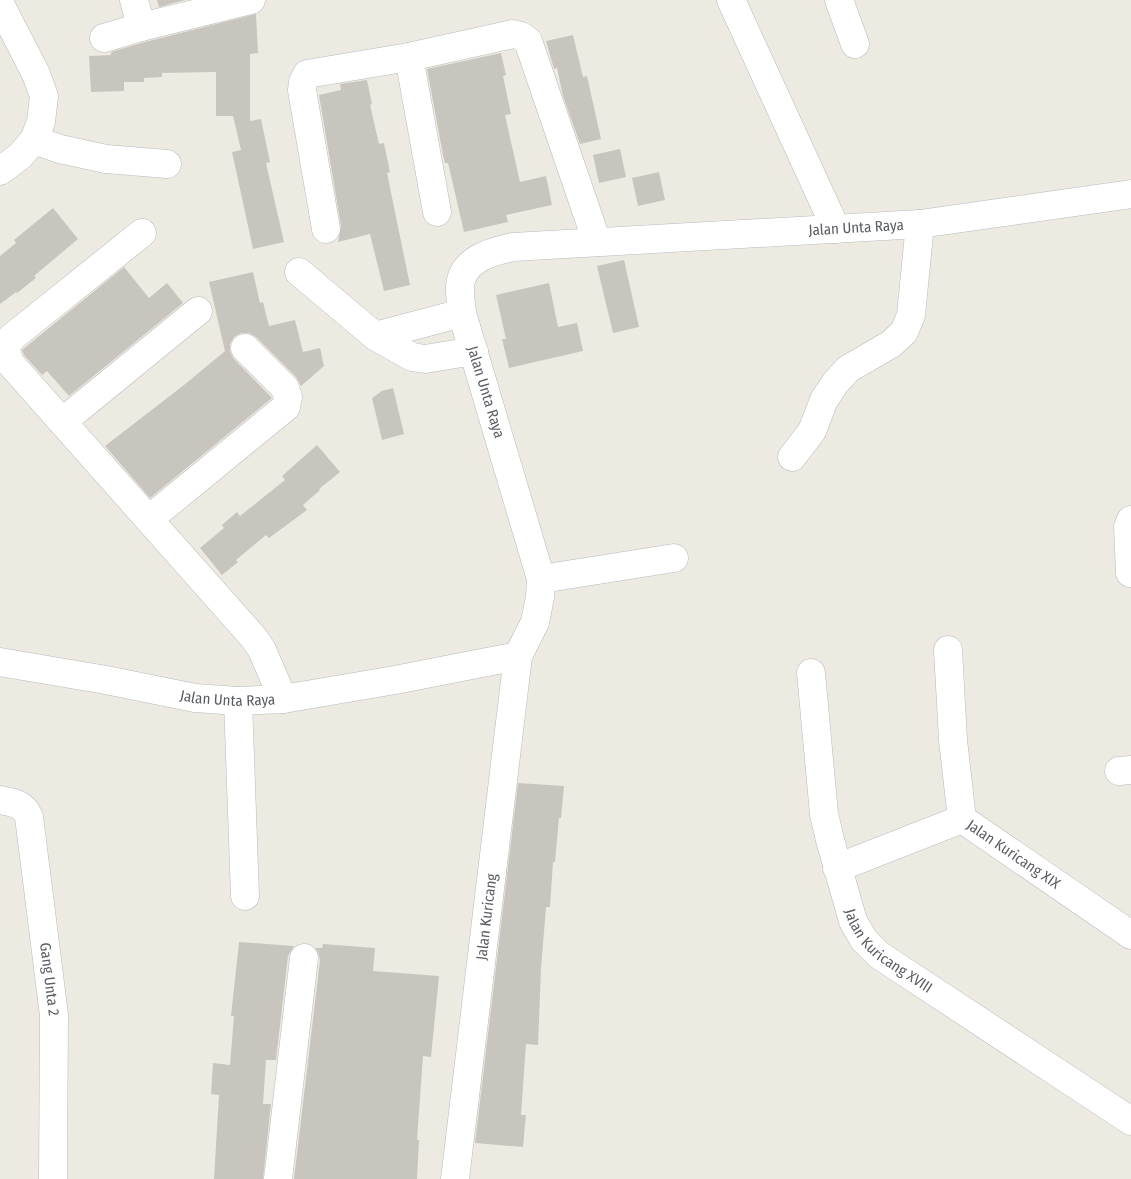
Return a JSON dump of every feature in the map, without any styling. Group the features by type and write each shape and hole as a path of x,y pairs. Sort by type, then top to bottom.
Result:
{"street":[{"path":"134,0 141,27"},
{"path":"104,38 250,0"},
{"path":"731,0 836,229"},
{"path":"839,0 855,44"},
{"path":"0,4 36,74 44,96 41,122 34,140 20,156 0,171"},
{"path":"326,230 302,90 307,74 409,57 513,34 521,36 528,41 597,242"},
{"path":"409,57 437,212"},
{"path":"34,140 60,149 106,159 166,164"},
{"name":"Jalan Unta Raya","path":"0,662 106,680 195,698 238,701 283,699 518,656 535,622 541,579 462,313 460,288 466,269 478,258 495,250 513,247 920,224 1131,194"},
{"path":"792,457 812,431 824,400 836,382 848,369 891,344 904,332 911,315 920,224"},
{"path":"142,233 11,338 5,348 10,364 254,638 262,650 283,699"},
{"path":"299,272 375,336 412,357 419,359 474,351"},
{"path":"62,422 198,311"},
{"path":"375,336 462,313"},
{"path":"148,519 286,407 288,397 285,388 245,348"},
{"path":"1130,573 1128,527 1131,520"},
{"path":"541,579 674,558"},
{"name":"Jalan Kuricang XIX","path":"948,650 952,740 962,819 1131,935"},
{"name":"Jalan Kuricang","path":"455,1179 518,656"},
{"name":"Jalan Kuricang XVIII","path":"811,673 824,814 837,868 853,921 864,940 880,955 1131,1121"},
{"path":"238,701 245,896"},
{"name":"Gang Unta 2","path":"0,800 21,805 30,816 54,1015 53,1179"},
{"path":"837,868 962,819"},
{"path":"278,1179 304,958"}],"building":[{"path":"157,0 185,0 159,7"},
{"path":"256,14 258,53 250,54 250,121 261,119 270,162 266,163 284,242 253,249 232,152 241,150 233,116 216,116 216,72 162,73 162,77 144,78 144,82 124,82 124,91 91,92 89,56 111,55 111,52 145,42"},
{"path":"573,35 583,77 587,76 601,139 580,144 563,96 557,68 554,69 546,41"},
{"path":"501,53 506,75 503,76 511,114 505,115 520,182 546,176 552,205 506,215 508,222 464,232 448,163 445,163 443,155 427,69"},
{"path":"367,80 372,104 370,105 379,144 384,143 390,172 387,173 410,285 384,291 370,234 338,242 341,226 319,95 341,90 340,84"},
{"path":"620,149 626,177 599,183 593,155"},
{"path":"659,172 665,200 638,206 632,178"},
{"path":"53,208 78,239 34,276 36,278 0,304 0,256 16,243 14,240"},
{"path":"624,260 639,327 613,333 597,266"},
{"path":"124,267 149,298 167,283 183,303 69,396 47,371 42,375 24,355 22,350"},
{"path":"253,272 260,303 263,302 269,326 295,320 303,352 320,348 324,366 301,386 296,377 256,337 249,333 241,333 234,337 230,344 230,352 234,359 272,398 150,498 105,446 225,351 209,282"},
{"path":"549,283 558,327 577,323 583,351 509,368 502,339 506,339 496,295"},
{"path":"393,388 404,434 382,440 372,398 382,391"},
{"path":"317,445 340,472 303,505 307,510 269,538 266,535 236,560 238,562 222,575 200,548 224,528 222,525 237,512 240,516 285,480 282,476"},
{"path":"518,783 564,786 555,862 553,862 550,907 546,907 538,1045 526,1044 521,1115 526,1115 523,1147 475,1143"},
{"path":"239,942 294,946 288,956 276,1060 266,1060 263,1104 271,1104 263,1179 214,1179 219,1095 211,1094 213,1063 230,1065 234,1016 231,1016"},
{"path":"323,944 375,948 373,971 439,976 431,1057 423,1056 417,1140 419,1140 417,1179 294,1179 320,960 315,948 322,948"}]}
